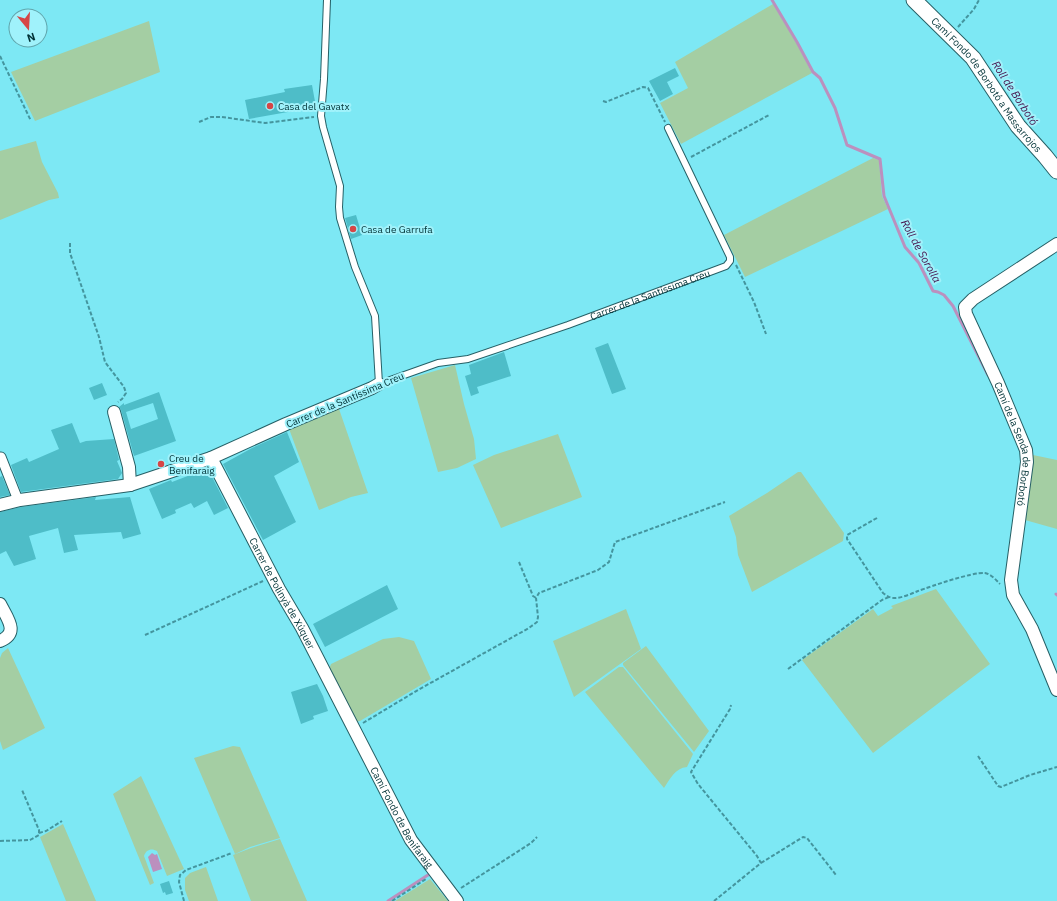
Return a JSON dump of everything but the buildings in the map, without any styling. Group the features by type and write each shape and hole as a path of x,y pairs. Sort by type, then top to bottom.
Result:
{"street":[{"name":"Camí Fondo de Borbotó a Massarrojos","path":"914,0 978,65 1018,126 1046,156 1057,172"},
{"name":"Camí de la Senda de Borbotó","path":"1057,244 973,300 965,307 966,314 998,383 1026,450 1027,462 1011,580 1013,595 1032,629 1057,690"},
{"name":"Carrer de la Santíssima Creu","path":"0,505 20,500 130,485 211,458 379,384"},
{"path":"114,412 130,467 130,485"},
{"path":"1,457 16,495"},
{"name":"Carrer de Polinyà de Xúquer","path":"211,458 354,729"},
{"path":"0,604 11,627 11,633 0,641"},
{"name":"Camí Fondo de Benifaraig","path":"354,729 411,840 454,897"}],"lane":[{"path":"327,0 321,116 340,186 340,218 355,267 375,316 379,384"},
{"path":"668,128 685,160 730,256 730,262"},
{"name":"Carrer de la Santíssima Creu","path":"379,384 438,363 468,359 568,325 726,266 730,262"}],"path":[{"path":"949,34 958,28 979,0"},
{"path":"0,56 31,121"},
{"path":"603,101 606,102 643,87 648,88 668,128"},
{"path":"685,160 769,115"},
{"path":"199,122 211,118 222,117 265,123 321,116"},
{"path":"70,243 70,253 99,337 105,362 124,387 126,393 117,403 114,412"},
{"path":"730,262 736,265 754,302 766,334"},
{"path":"536,598 539,593 544,590 598,570 609,562 615,542 725,502"},
{"path":"876,518 847,535 847,538 883,593 889,597 902,597 934,586 976,574 985,573 991,575 1013,595"},
{"path":"354,729 418,690 529,628 537,622 538,617 536,598 533,596 519,562"},
{"path":"145,635 273,577"},
{"path":"788,669 882,600 889,597"},
{"path":"731,705 691,772 698,784 761,864"},
{"path":"978,756 998,786 1001,787 1030,775 1057,767"},
{"path":"22,790 39,833"},
{"path":"0,841 30,840 37,837 39,833 46,831 62,821"},
{"path":"454,897 531,843 537,837"},
{"path":"714,901 761,864 803,837 807,838 836,875"},
{"path":"184,901 179,882 180,875 186,870 232,853"},
{"path":"392,901 436,873"}],"green space":[{"path":"773,4 796,42 812,73 681,144 660,103 688,88 675,62"},
{"path":"149,21 160,72 35,121 11,72"},
{"path":"36,141 42,162 58,193 59,198 49,200 0,220 0,151"},
{"path":"873,158 879,160 882,196 888,209 745,277 724,235"},
{"path":"455,365 474,439 476,459 457,468 438,472 411,378"},
{"path":"338,406 368,493 351,497 319,510 288,426"},
{"path":"558,434 582,497 501,528 473,465 494,455"},
{"path":"1033,455 1057,460 1057,529 1025,520"},
{"path":"798,472 801,472 844,533 843,541 752,592 738,555 736,537 729,516"},
{"path":"936,589 990,664 873,753 802,660 873,609 878,616 893,608 891,606"},
{"path":"626,609 641,649 574,697 553,641"},
{"path":"399,637 414,641 431,679 356,722 329,669 331,664 383,639"},
{"path":"646,646 709,731 694,752 623,665 623,663"},
{"path":"8,648 45,728 3,750 0,741 0,658 2,653"},
{"path":"619,667 623,667 693,754 687,767 679,769 664,788 585,692"},
{"path":"233,746 240,747 280,838 250,847 235,854 194,758"},
{"path":"141,776 184,869 167,876 157,851 149,850 144,856 154,883 150,885 113,794"},
{"path":"63,824 96,901 66,901 40,837"},
{"path":"280,839 307,901 251,901 233,855"},
{"path":"206,867 218,901 189,901 185,890 185,878 190,873"},
{"path":"430,879 448,901 395,901"}],"shaded area":[{"path":"152,853 155,855 157,854 162,869 153,872 148,857"}],"waterway":[{"name":"Roll de Sorolla","path":"772,0 813,72 820,78 835,108 847,145 880,159 884,196 905,247 919,263 933,291 944,295 953,306 988,375"},
{"path":"388,901 431,873"}],"place":[{"name":"Casa del Gavatx","path":"270,106"},
{"name":"Casa de Garrufa","path":"353,229"},
{"name":"Creu de Benifaraig","path":"161,464"}],"water label":[{"name":"Roll de Borbotó","path":"1015,93"}]}
